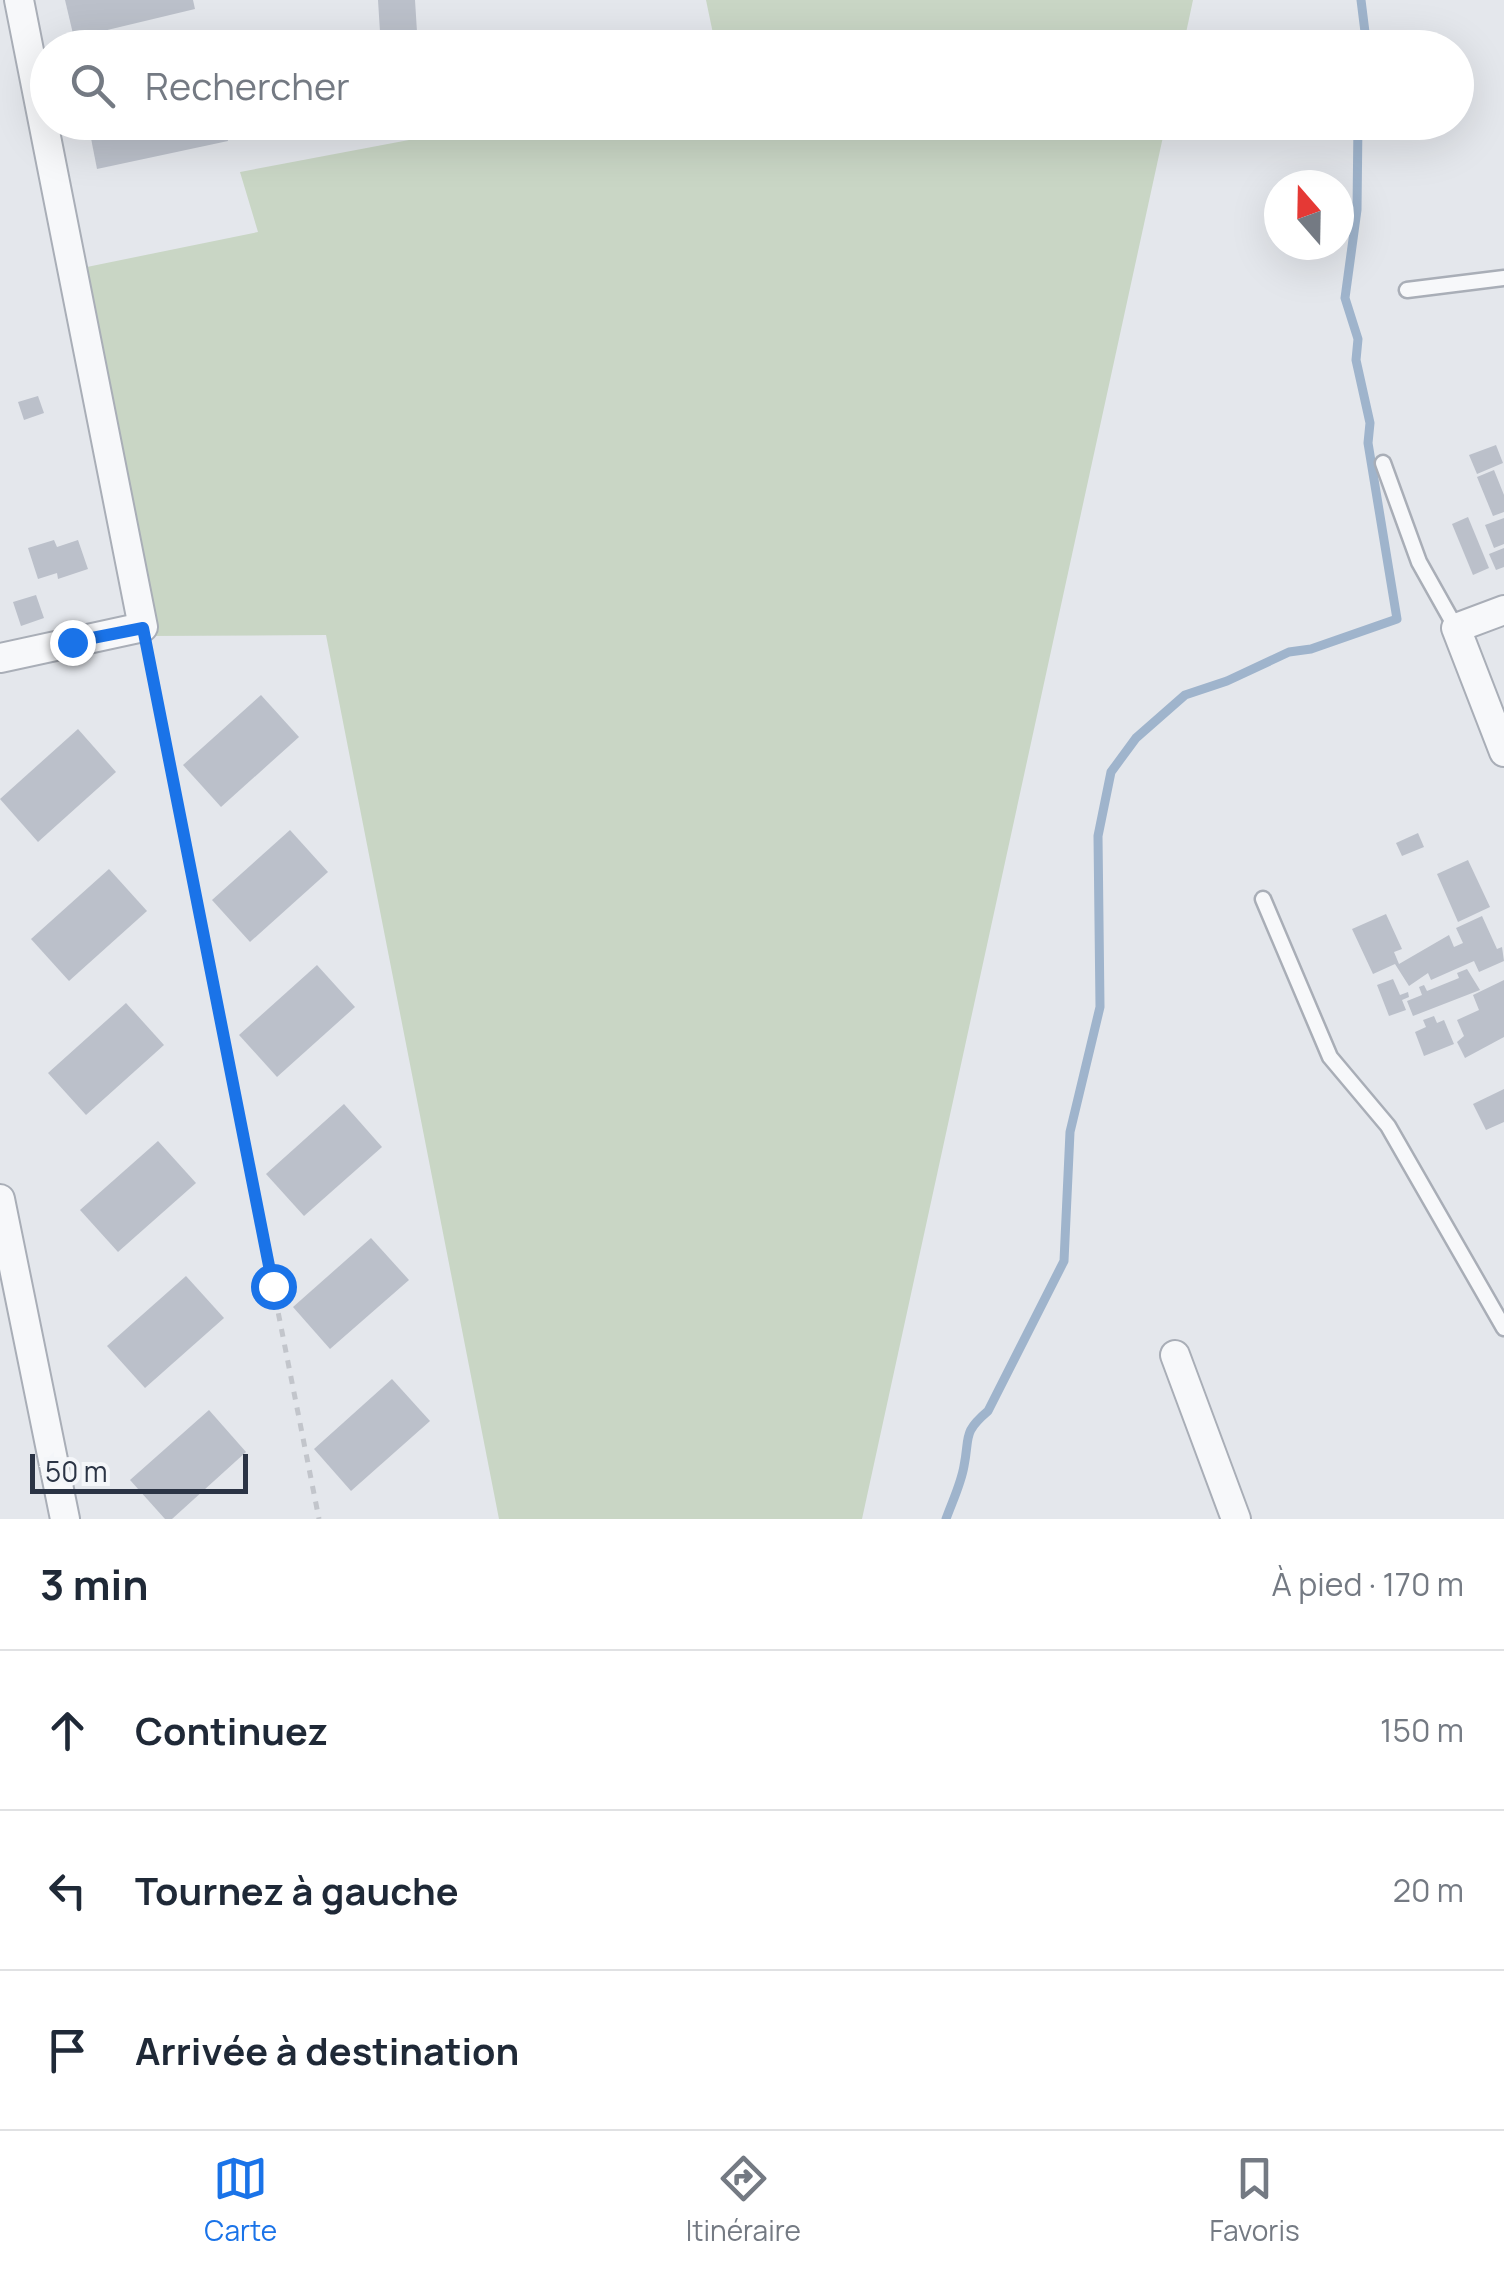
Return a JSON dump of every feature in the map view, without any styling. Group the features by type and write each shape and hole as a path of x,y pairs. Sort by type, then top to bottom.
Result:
{"street":[{"path":"19,0 30,56"},
{"path":"0,658 143,628 47,140"},
{"path":"1504,610 1456,628 1504,752"},
{"path":"0,1199 65,1519"},
{"path":"1175,1354 1236,1519"}],"lane":[{"path":"1407,290 1504,278"},
{"path":"1383,463 1420,562 1456,628"},
{"path":"1263,900 1330,1057 1388,1126 1504,1328"}],"path":[{"path":"143,628 318,1519"}],"green space":[{"path":"706,0 1193,0 1187,30 712,30"},
{"path":"409,140 1162,140 862,1519 499,1519 326,635 147,636 82,268 258,232 240,172"}],"building":[{"path":"65,0 193,0 195,9 107,30 72,30"},
{"path":"378,0 415,0 417,30 380,30"},
{"path":"91,140 228,140 228,141 97,169"},
{"path":"38,396 44,413 24,420 18,402"},
{"path":"1496,445 1503,463 1477,474 1469,455"},
{"path":"1494,470 1504,495 1504,512 1493,516 1477,477"},
{"path":"1468,517 1489,568 1473,575 1452,524"},
{"path":"1504,518 1504,544 1494,548 1485,525"},
{"path":"54,540 57,547 78,540 88,569 58,579 57,573 38,579 28,548"},
{"path":"1504,548 1504,567 1496,570 1489,554"},
{"path":"36,595 44,618 21,626 13,602"},
{"path":"261,695 299,737 221,807 183,765"},
{"path":"78,729 116,772 38,842 0,799"},
{"path":"290,830 328,872 250,942 212,900"},
{"path":"1418,833 1424,847 1402,856 1396,843"},
{"path":"1468,860 1490,907 1458,922 1437,874"},
{"path":"109,869 147,911 69,981 31,939"},
{"path":"1386,914 1402,949 1394,952 1399,964 1449,935 1454,947 1463,943 1456,928 1482,916 1497,949 1502,947 1504,961 1479,972 1474,961 1431,980 1428,973 1409,986 1395,964 1373,974 1352,929"},
{"path":"317,965 355,1007 277,1077 239,1035"},
{"path":"1467,969 1480,990 1413,1016 1407,1001 1422,995 1419,987 1424,985 1427,991 1459,978 1457,973"},
{"path":"1393,979 1400,995 1408,992 1409,997 1402,1000 1406,1010 1389,1016 1377,985"},
{"path":"1504,980 1504,1037 1465,1058 1457,1042 1464,1036 1457,1020 1479,1010 1473,995"},
{"path":"126,1003 164,1045 86,1115 48,1073"},
{"path":"1434,1016 1437,1023 1444,1020 1454,1044 1424,1056 1415,1032 1426,1027 1423,1020"},
{"path":"1504,1089 1504,1122 1486,1130 1473,1104"},
{"path":"344,1104 382,1147 304,1216 266,1174"},
{"path":"158,1141 196,1183 118,1252 80,1210"},
{"path":"371,1238 409,1280 330,1349 293,1307"},
{"path":"186,1276 224,1318 145,1388 107,1346"},
{"path":"392,1379 430,1421 351,1491 314,1449"},
{"path":"209,1410 246,1452 172,1519 165,1519 130,1480"}],"waterway":[{"path":"1361,0 1365,30"},
{"path":"946,1519 961,1479 968,1436 988,1411 1064,1261 1070,1132 1100,1007 1098,836 1111,772 1136,738 1185,695 1227,681 1289,652 1311,649 1397,619 1368,443 1370,423 1356,360 1358,339 1345,298 1357,210 1358,140"}],"route":[{"path":"72,642 143,628 273,1286"}]}
